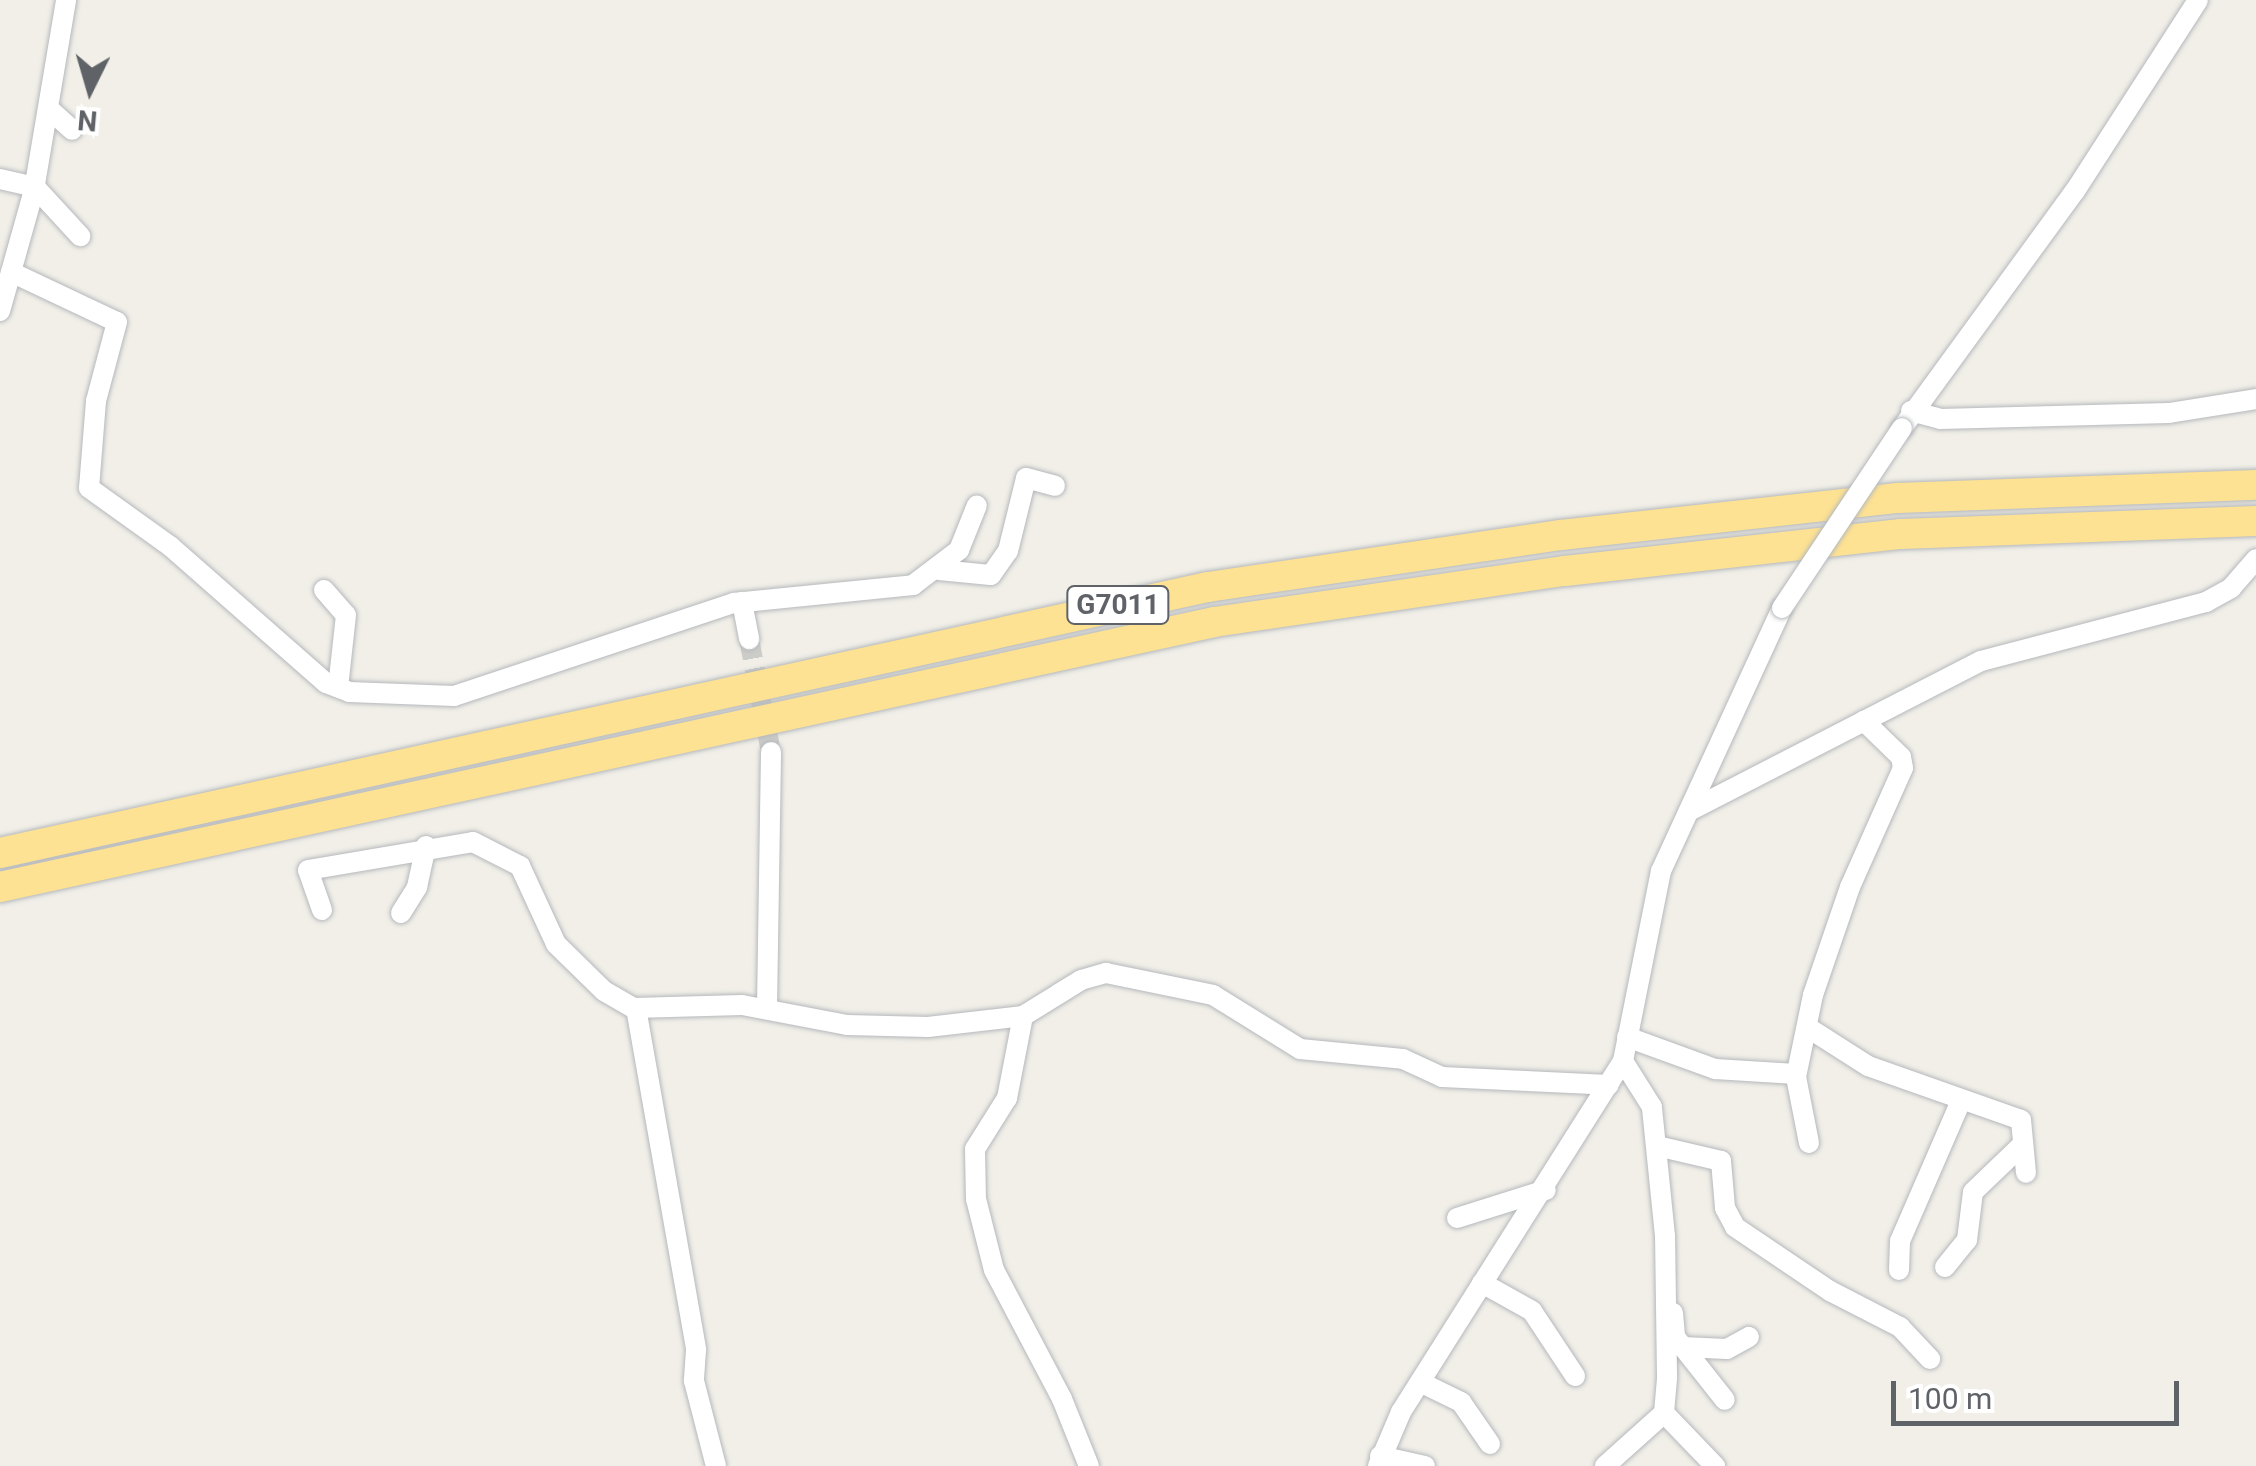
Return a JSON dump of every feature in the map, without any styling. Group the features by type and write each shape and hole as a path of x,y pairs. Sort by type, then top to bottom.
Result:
{"highway":[{"name":"G7011","path":"0,853 1208,587 1561,535 1898,498 2256,486"},
{"name":"G7011","path":"0,886 1214,622 1566,571 1901,534 2256,522"}],"street":[{"path":"0,312 34,187 66,0"},
{"path":"1424,1466 1379,1461 1420,1382 1546,1190 1623,1061 1661,871 1782,608 1907,420 2075,191 2198,0"},
{"path":"49,109 72,130"},
{"path":"0,178 34,187 80,236"},
{"path":"11,272 118,322 96,402 89,488 170,546 338,688 372,697 454,696 493,688 578,650 742,602 898,588 939,570 964,543"},
{"path":"1907,420 2169,413 2256,400"},
{"path":"939,570 991,575 1005,558 1026,478 1055,486"},
{"path":"966,575 964,543 976,505"},
{"path":"1688,812 1980,662 2206,602 2252,571"},
{"path":"324,590 346,615 338,688"},
{"path":"742,602 749,639"},
{"path":"1809,1144 1796,1074 1806,1027 1850,887 1902,768 1900,757 1864,721"},
{"path":"767,1008 771,752"},
{"path":"322,910 308,870 426,846 473,842 509,856 530,879 556,944 604,990 636,1008 767,1008 876,1028 1023,1016 1081,980 1106,973 1212,996 1300,1049 1403,1059 1442,1077 1610,1084"},
{"path":"402,912 417,887 426,846"},
{"path":"636,1008 696,1350 694,1381 716,1466"},
{"path":"1023,1016 1003,1109 975,1148 976,1199 994,1270 1062,1399 1089,1466"},
{"path":"1806,1027 1848,1057 2021,1120 2026,1173"},
{"path":"1627,1038 1705,1067 1796,1074"},
{"path":"1623,1061 1652,1107 1665,1242 1682,1347 1725,1400"},
{"path":"1899,1270 1900,1241 1961,1101"},
{"path":"1657,1146 1721,1161 1725,1208 1735,1227 1900,1327 1930,1359"},
{"path":"1945,1267 1967,1240 1967,1210 1980,1180 2021,1146"},
{"path":"1457,1218 1546,1190"},
{"path":"1665,1242 1664,1413 1707,1463"},
{"path":"1482,1283 1532,1311 1575,1376"},
{"path":"1682,1347 1727,1349 1749,1337"},
{"path":"1420,1382 1461,1402 1490,1444"},
{"path":"1605,1466 1664,1413"}],"tunnel":[{"path":"749,639 771,752"}]}
